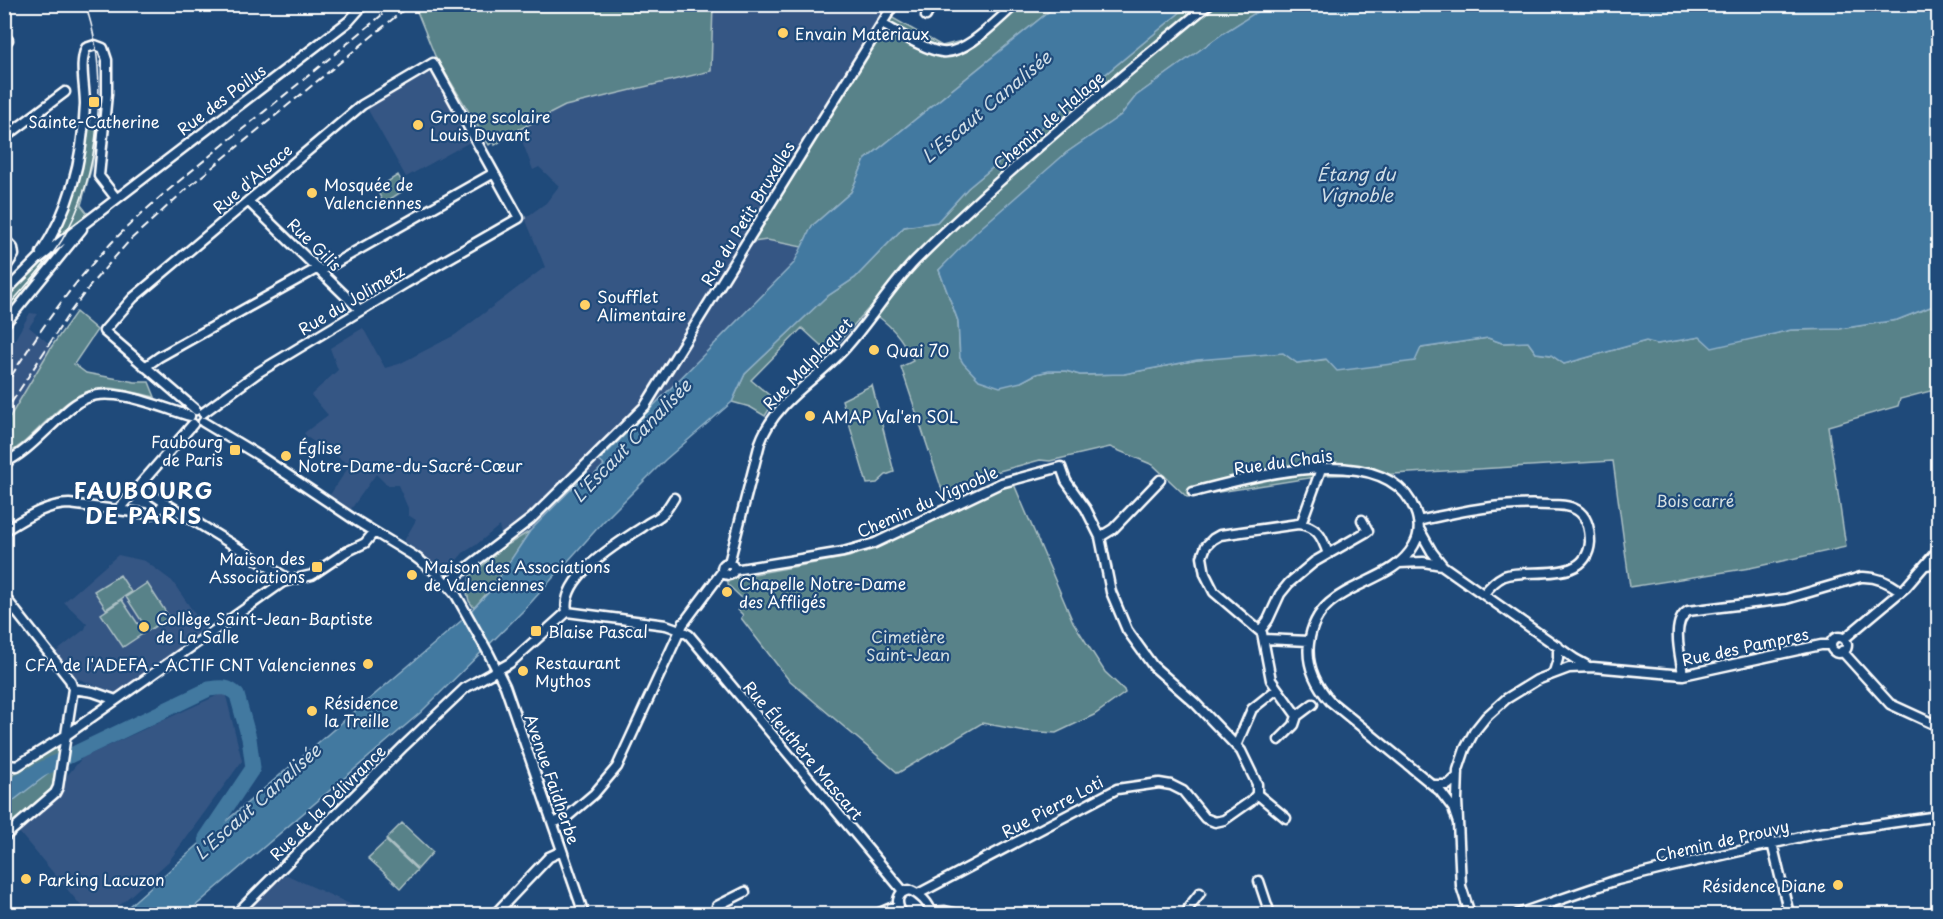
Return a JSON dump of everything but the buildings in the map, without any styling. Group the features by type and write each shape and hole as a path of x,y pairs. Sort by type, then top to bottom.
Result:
{"street":[{"name":"Rue des Poilus","path":"4,293 38,259 346,23 364,4"},
{"name":"Rue du Petit Bruxelles","path":"447,583 531,519 645,406 894,4"},
{"path":"926,16 932,4"},
{"path":"882,24 911,39 947,52 970,44 1016,4"},
{"name":"Chemin de Halage","path":"912,265 1043,143 1209,4"},
{"path":"38,259 65,209 75,178 83,135 85,85 83,55 90,46 101,47 106,53 106,115 99,176 116,198"},
{"name":"Rue d'Alsace","path":"145,367 104,331 133,298 362,105 433,63 494,173"},
{"path":"4,138 65,93"},
{"path":"197,417 145,367 159,357 494,173"},
{"name":"Rue du Jolimetz","path":"118,510 197,417 259,372 360,310 519,218 494,173"},
{"name":"Rue Gilis","path":"248,201 360,310"},
{"name":"Rue des Poilus","path":"4,325 93,216"},
{"path":"4,239 14,252 14,257 4,270"},
{"name":"Rue Malplaquet","path":"732,566 759,448 769,424 782,406 849,345 912,265"},
{"path":"4,463 14,458 79,402 93,395 118,395 197,417"},
{"name":"Avenue Faidherbe","path":"197,417 427,565 447,583 498,671 584,915"},
{"name":"Chemin du Vignoble","path":"680,630 690,613 722,572 730,575 732,566 758,567 857,549 890,537 1001,483 1061,467 1066,481 1086,508 1100,537"},
{"name":"Rue du Chais","path":"1192,492 1245,480 1321,469 1346,468 1378,474 1407,496 1432,552 1443,566 1579,662 1593,667"},
{"path":"1301,524 1321,469"},
{"path":"1160,480 1113,529 1100,537 1113,599 1120,618 1136,645 1163,676 1191,700 1244,754 1257,783 1257,794 1286,818"},
{"path":"140,486 290,580"},
{"path":"553,823 567,817 594,794 617,767 680,630 666,625 567,612 567,602 581,574 616,544 660,517 674,498"},
{"path":"4,531 58,505 69,504 152,514 165,503"},
{"path":"1458,823 1450,803 1434,785 1330,701 1320,689 1311,669 1308,654 1309,641 1315,621 1328,604 1400,564 1414,545 1419,525 1474,508 1524,504 1566,506 1574,508 1584,516 1590,544 1579,564 1566,570 1506,576 1495,582 1484,594"},
{"path":"1297,716 1277,689 1269,672 1262,635 1285,586 1310,565 1368,531 1362,520"},
{"path":"1309,641 1262,635 1214,592 1203,567 1202,558 1204,549 1220,535 1301,524 1315,529 1320,534 1328,554"},
{"path":"4,759 9,765 17,766 68,734 281,583 310,577 365,543 374,532"},
{"path":"1938,550 1901,591 1844,639 1836,638 1831,645 1835,651 1842,651 1886,701 1938,726"},
{"name":"Rue du Chais","path":"1400,564 1423,562 1443,566"},
{"path":"1926,565 1938,563"},
{"path":"1683,675 1678,626 1682,616 1688,611 1786,599 1867,577 1886,581 1901,591"},
{"path":"4,596 70,680 73,689 61,778 55,794 4,837"},
{"name":"Rue de la Délivrance","path":"236,915 465,688 514,660 567,612"},
{"name":"Rue Éleuthère Mascart","path":"680,630 696,642 903,891"},
{"path":"1842,651 1846,646 1844,639"},
{"name":"Rue des Pampres","path":"1473,913 1465,900 1461,886 1457,777 1467,744 1486,717 1513,694 1554,672 1574,667 1683,675 1821,645 1831,645"},
{"path":"1554,672 1558,659 1558,646"},
{"path":"73,689 93,692 116,700"},
{"path":"1236,746 1252,710 1277,689"},
{"path":"1279,740 1292,728 1297,716 1313,704"},
{"path":"1434,785 1448,785 1457,777"},
{"name":"Rue Pierre Loti","path":"918,894 1117,789 1159,783 1171,784 1183,791 1205,818 1215,822 1224,820 1257,794"},
{"name":"Chemin de Prouvy","path":"1518,915 1626,878 1772,843 1840,830 1938,816"},
{"path":"1772,843 1790,915"},
{"path":"495,915 547,859 562,851"},
{"path":"1259,881 1270,915"},
{"path":"901,912 898,899 903,891 909,890 918,894 932,913 945,910 959,915"},
{"path":"722,915 717,906 745,892"},
{"path":"1189,915 1191,905 1200,893"},
{"path":"877,915 891,908 901,912"}],"shaded area":[{"path":"713,5 898,5 753,241 767,240 802,247 794,263 600,460 604,465 591,478 586,474 530,531 504,546 499,526 463,553 451,567 442,569 404,541 416,520 408,515 408,508 398,485 387,485 376,474 351,509 330,495 350,465 308,438 304,433 328,415 311,395 338,370 330,348 363,328 385,368 399,364 455,335 545,267 525,218 546,203 559,186 539,167 533,170 518,130 565,106 711,71"},
{"name":"Groupe scolaire Louis Duvant","path":"431,72 470,142 406,177 367,108"},
{"path":"30,313 38,314 29,327 52,346 5,425 5,357"},
{"name":"Collège Saint-Jean-Baptiste de La Salle","path":"118,555 145,561 172,581 206,630 116,693 76,678 56,652 85,629 87,624 64,602"},
{"path":"225,692 242,761 169,861 110,914 88,914 18,831 58,795 66,777 82,758"},
{"path":"287,875 373,914 243,914 280,878"}],"green space":[{"path":"421,5 713,5 711,71 565,106 518,130 495,145 494,141 489,145 435,56 416,9"},
{"path":"1010,5 1057,5 865,160 851,192 812,226 802,247 767,240 753,242 891,17 942,46 969,39"},
{"name":"Bois carré","path":"1189,5 1269,5 1225,32 1136,96 1121,115 1066,153 939,270 958,321 960,358 1021,382 1036,374 1049,371 1066,371 1080,375 1124,374 1197,360 1283,353 1297,363 1488,338 1502,343 1528,342 1536,353 1551,355 1564,364 1646,341 1657,344 1700,337 1712,347 1791,330 1839,329 1897,320 1938,304 1938,389 1900,399 1898,406 1828,426 1846,547 1750,568 1630,587 1613,461 1393,474 1328,475 1187,497 1153,465 1110,447 1050,461 1040,460 992,473 944,496 901,367 913,361 895,332 868,309 829,353 802,328 751,380 775,400 765,416 750,407 732,402 745,374 826,297 855,278 904,227 937,222 968,188"},
{"path":"86,127 98,128 92,166 81,205 88,214 48,247 67,210"},
{"path":"398,175 406,189 384,203 376,189"},
{"path":"78,229 8,317 5,314 5,297 17,282"},
{"path":"76,312 97,330 74,364 86,373 135,382 149,382 155,397 109,388 93,390 65,404 30,437 5,455 5,425 52,346"},
{"path":"872,385 894,472 886,475 877,483 867,484 842,400"},
{"name":"Cimetière Saint-Jean","path":"1013,482 1073,622 1105,672 1125,693 1094,715 1056,733 1025,731 982,723 898,773 788,679 741,618 743,615 738,610 746,602 728,585 728,581 743,576 849,557 914,530"},
{"path":"530,531 504,571 474,608 467,593 470,576 504,547"},
{"path":"120,575 131,592 106,609 94,591"},
{"path":"147,583 169,617 148,631 126,597"},
{"path":"122,600 144,633 123,647 101,614"},
{"path":"54,749 59,750 57,779 54,786 5,831 4,765 12,775"},
{"path":"402,823 433,852 418,869 386,839"},
{"path":"386,841 417,870 401,888 368,858"}],"water":[{"name":"Étang du Vignoble","path":"1269,4 1938,5 1938,304 1897,320 1839,329 1791,330 1712,348 1700,337 1657,344 1646,341 1564,364 1551,355 1536,353 1528,342 1502,343 1488,338 1421,348 1415,361 1337,371 1326,359 1297,363 1283,353 1197,360 1124,374 1080,375 1066,371 1049,371 1000,387 979,380 960,358 958,321 939,270 976,232 1066,153 1121,115 1136,96 1225,32"},
{"name":"L'Escaut Canalisée","path":"1057,5 1189,5 968,188 937,222 904,227 855,278 826,297 745,374 732,402 665,460 603,522 525,609 420,713 186,914 120,914 461,621 490,591 530,531 587,473 592,477 604,465 599,461 794,263 812,226 851,192 865,160"},
{"path":"57,764 57,767 51,768 48,774 5,807 5,789 36,769"}],"waterway":[{"name":"L'Escaut Canalisée","path":"4,791 40,770 209,689 228,689 237,695 249,738 253,768 206,838 209,857"}],"tram line":[{"path":"4,311 62,240 75,215 93,156 99,93 93,32 85,4"}],"railway":[{"path":"4,388 63,300 118,237 180,180 395,4"},
{"path":"4,414 70,312 130,240 191,185 411,4"}],"place":[{"name":"Envain Materiaux","path":"783,33"},
{"name":"Sainte-Catherine","path":"94,102"},
{"name":"Groupe scolaire Louis Duvant","path":"418,125"},
{"name":"Mosquée de Valenciennes","path":"312,193"},
{"name":"Soufflet Alimentaire","path":"585,305"},
{"name":"Quai 70","path":"874,350"},
{"name":"AMAP Val'en SOL","path":"810,416"},
{"name":"Faubourg de Paris","path":"235,450"},
{"name":"Église Notre-Dame-du-Sacré-Cœur","path":"286,456"},
{"name":"Maison des Associations","path":"317,567"},
{"name":"Maison des Associations de Valenciennes","path":"412,575"},
{"name":"Chapelle Notre-Dame des Affligés","path":"727,592"},
{"name":"Collège Saint-Jean-Baptiste de La Salle","path":"144,627"},
{"name":"Blaise Pascal","path":"536,631"},
{"name":"CFA de l'ADEFA - ACTIF CNT Valenciennes","path":"368,664"},
{"name":"Restaurant Mythos","path":"523,671"},
{"name":"Résidence la Treille","path":"312,711"},
{"name":"Parking Lacuzon","path":"26,879"},
{"name":"Résidence Diane","path":"1838,885"}],"district":[{"name":"FAUBOURG DE PARIS","path":"144,502"}]}
